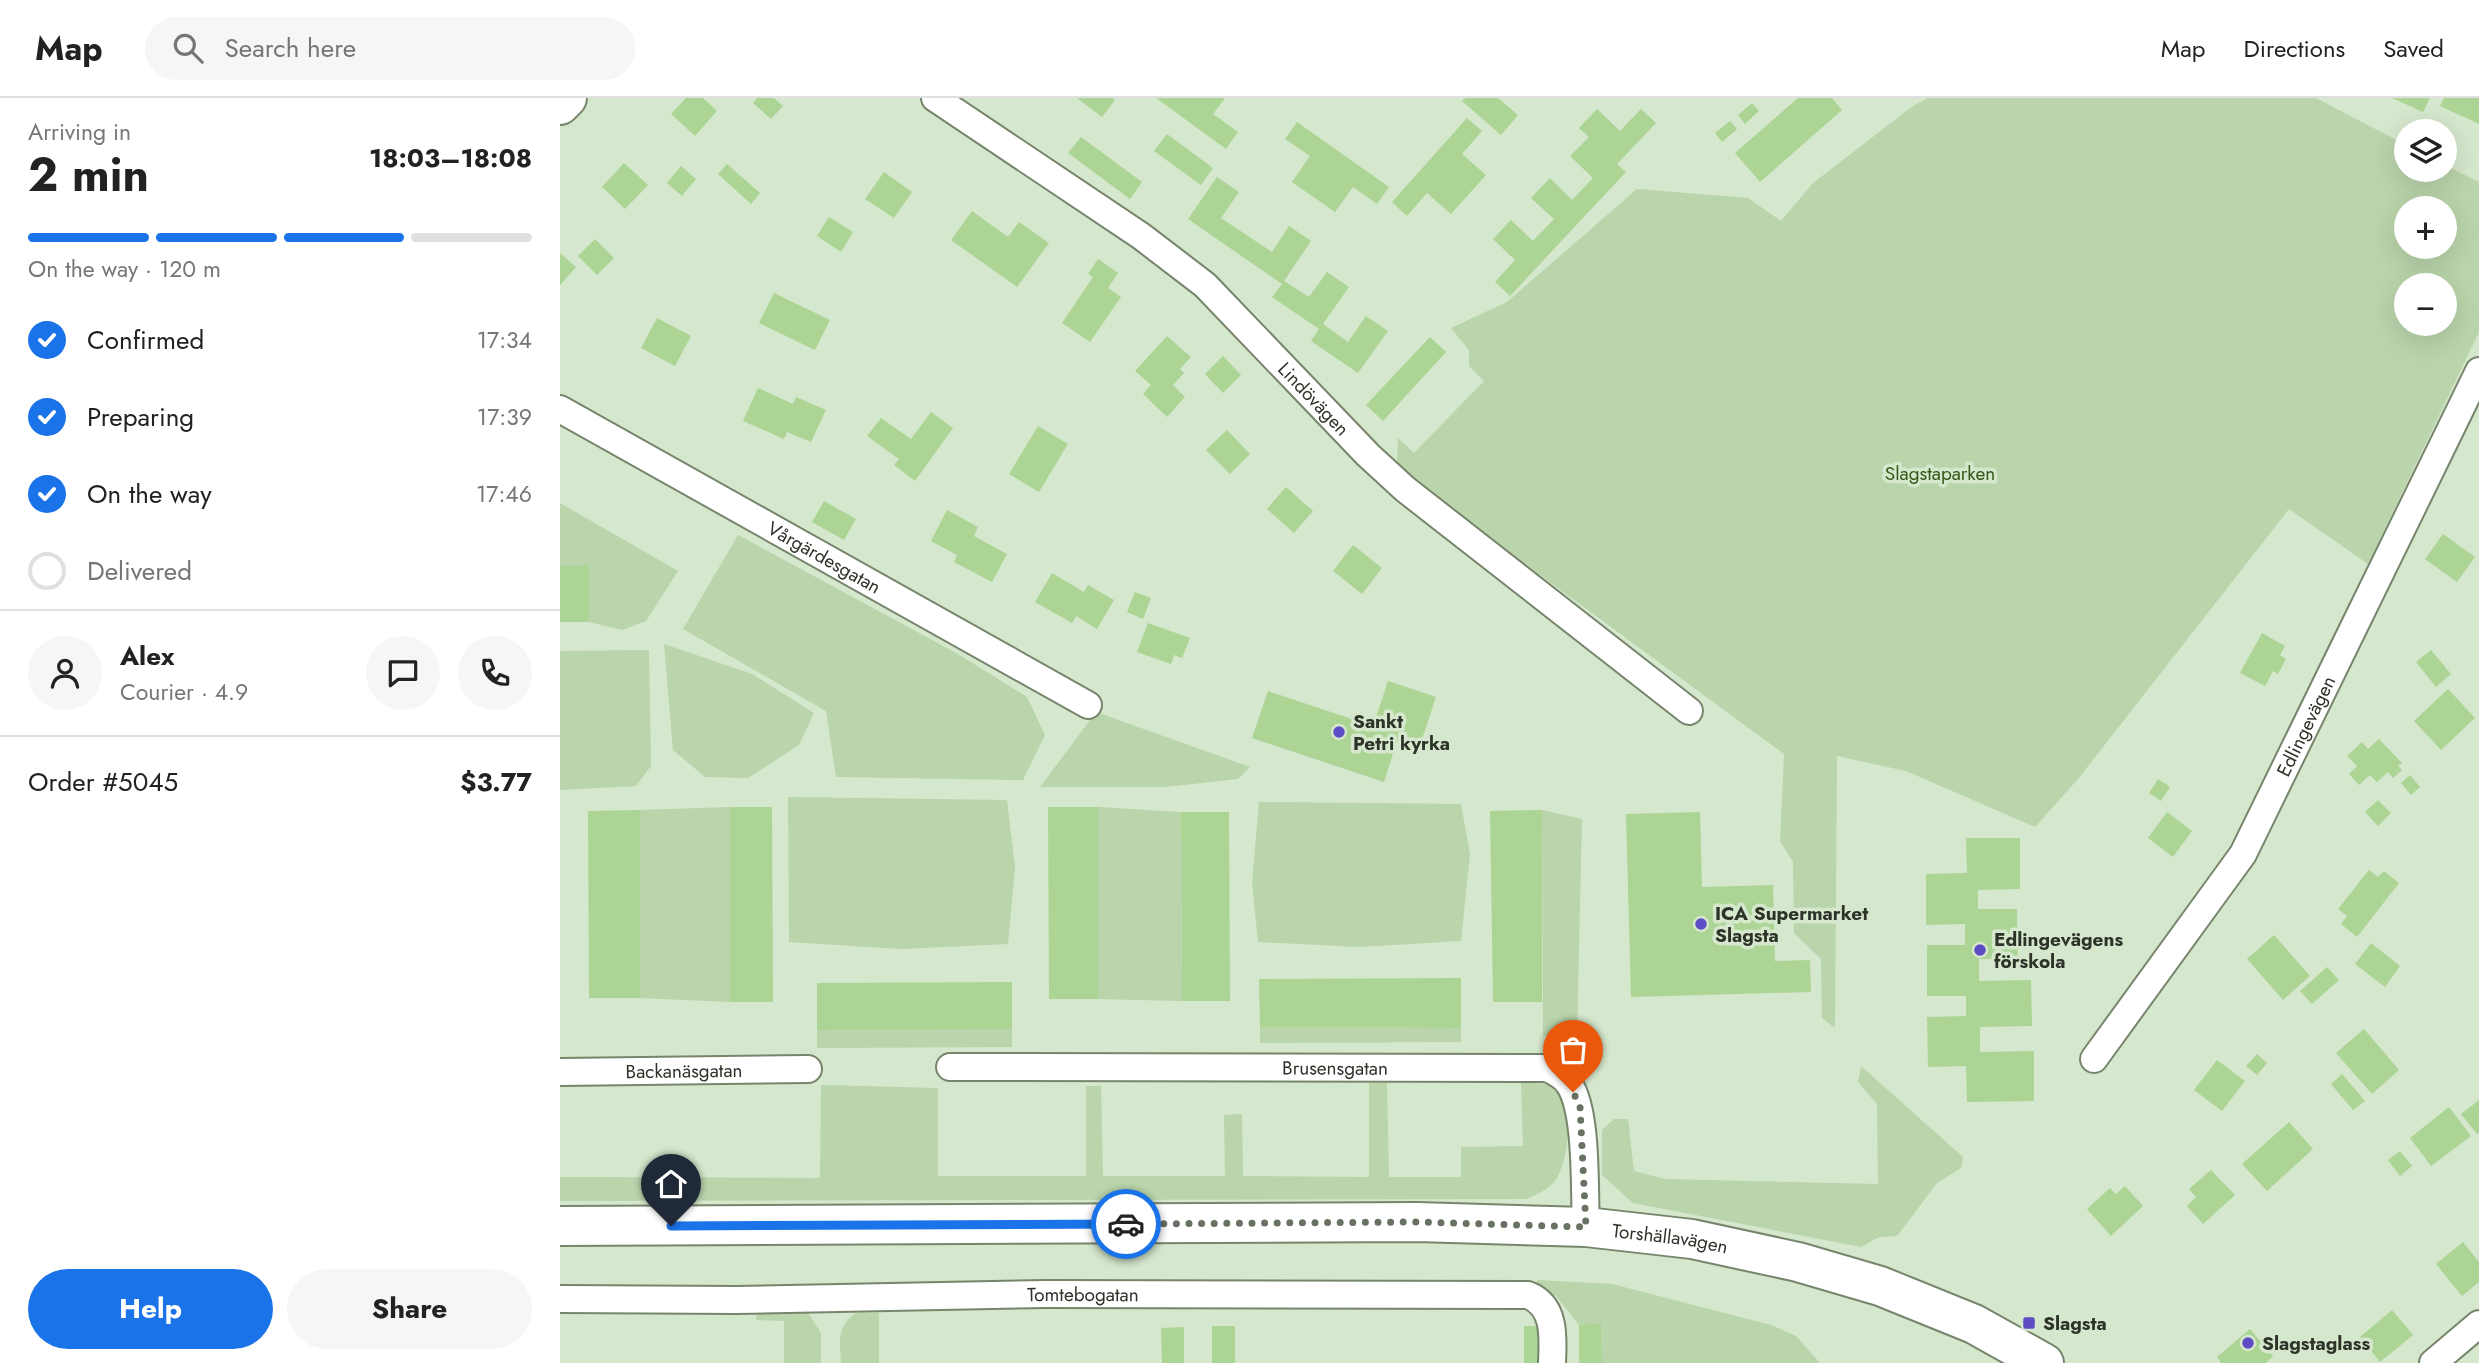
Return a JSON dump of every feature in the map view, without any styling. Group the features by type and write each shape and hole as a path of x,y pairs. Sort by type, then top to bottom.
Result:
{"main road":[{"path":"560,105 567,98"},
{"name":"Torshällavägen","path":"560,1226 1417,1222 1586,1227 1692,1239 1798,1262 1895,1292 1974,1324 2044,1363"}],"street":[{"name":"Lindövägen","path":"935,98 1180,264 1230,308 1368,455 1405,489 1689,711"},
{"name":"Edlingevägen","path":"2094,1059 2243,854 2472,404 2479,371"},
{"name":"Vårgärdesgatan","path":"560,409 1088,705"},
{"name":"Brusensgatan","path":"950,1067 1547,1068 1559,1073 1569,1083 1580,1106 1586,1227"},
{"name":"Backanäsgatan","path":"560,1072 808,1069"},
{"name":"Tomtebogatan","path":"560,1299 737,1300 1045,1294 1528,1295 1538,1299 1550,1319 1552,1363"},
{"path":"2433,1363 2479,1324"}],"green space":[{"name":"Slagstaparken","path":"1928,98 2316,98 2394,139 2394,182 2457,182 2457,171 2479,182 2479,332 2368,564 2289,509 2078,779 2035,827 1906,771 1837,756 1835,1028 1822,1018 1821,959 1794,933 1793,862 1780,841 1784,754 1461,517 1397,463 1398,438 1414,453 1484,381 1469,366 1469,350 1451,328 1507,302 1637,189 1748,198 1781,221 1813,183 1913,106"},
{"path":"560,503 678,571 646,621 622,630 589,622 589,566 560,566"},
{"path":"738,535 958,654 1027,697 1045,735 1023,780 836,777 826,711 683,629"},
{"path":"664,644 752,674 814,713 799,745 748,778 705,777 673,750"},
{"path":"649,650 651,766 636,786 560,790 560,651"},
{"path":"1096,712 1250,767 1238,779 1166,787 1040,787"},
{"path":"788,797 1007,800 1015,867 1008,944 902,949 789,942"},
{"path":"1259,802 1461,804 1470,854 1461,941 1360,947 1258,942 1252,883"},
{"path":"730,807 730,1002 640,998 640,810"},
{"path":"1098,807 1181,812 1182,1001 1098,999"},
{"path":"1542,810 1582,819 1577,1035 1543,1036"},
{"path":"1260,1027 1461,1028 1461,1042 1260,1043"},
{"path":"1012,1029 1012,1047 817,1048 817,1030"},
{"path":"1861,1066 1963,1157 1961,1168 1937,1183 1897,1236 1879,1237 1861,1247 1633,1203 1602,1175 1602,1130 1614,1119 1628,1119 1634,1171 1665,1179 1878,1184 1877,1104 1858,1082"},
{"path":"1521,1082 1541,1083 1558,1092 1563,1100 1568,1123 1566,1150 1559,1174 1548,1187 1526,1199 560,1201 560,1177 820,1178 821,1085 938,1088 938,1176 1086,1176 1086,1086 1101,1086 1103,1176 1225,1176 1224,1115 1242,1114 1243,1176 1369,1177 1369,1083 1387,1083 1389,1177 1461,1177 1461,1147 1523,1146"},
{"path":"1537,1280 1612,1284 1771,1325 1796,1336 1820,1363 1602,1363 1601,1325 1579,1325 1556,1296 1536,1287"},
{"path":"757,1313 808,1313 821,1333 821,1363 784,1363 784,1321 756,1320"},
{"path":"856,1313 879,1313 879,1363 841,1363 842,1329"}],"building":[{"path":"686,98 703,98 717,111 695,136 671,114"},
{"path":"757,98 774,98 783,106 771,119 753,103"},
{"path":"1077,98 1112,98 1115,100 1102,117"},
{"path":"1156,98 1225,98 1213,114 1238,132 1226,149"},
{"path":"1465,98 1498,98 1518,115 1501,135 1462,101"},
{"path":"1798,98 1832,98 1842,110 1760,182 1735,153"},
{"path":"2392,98 2430,98 2423,112"},
{"path":"2444,98 2479,98 2479,124 2440,106"},
{"path":"1752,103 1759,111 1745,124 1738,115"},
{"path":"1597,109 1620,131 1641,109 1656,123 1617,164 1626,172 1510,296 1495,282 1515,260 1493,239 1511,220 1533,241 1554,219 1531,198 1550,178 1572,200 1593,178 1570,156 1589,137 1579,128"},
{"path":"1467,118 1482,131 1462,154 1486,175 1451,214 1427,193 1407,216 1392,202"},
{"path":"1730,121 1737,129 1722,142 1715,133"},
{"path":"1297,122 1389,187 1377,204 1353,187 1335,212 1292,182 1310,156 1285,139"},
{"path":"1167,134 1213,168 1201,185 1154,151"},
{"path":"1081,137 1142,182 1130,199 1068,153"},
{"path":"624,163 648,185 625,209 602,187"},
{"path":"727,164 760,193 751,204 718,174"},
{"path":"681,166 696,179 682,196 667,183"},
{"path":"884,172 912,192 894,218 865,199"},
{"path":"1217,177 1239,192 1221,218 1272,252 1289,226 1311,241 1284,281 1309,297 1327,272 1349,287 1323,324 1348,342 1366,316 1388,331 1358,373 1311,341 1319,329 1272,297 1282,284 1188,219"},
{"path":"972,211 1008,237 1019,222 1049,243 1017,287 951,240"},
{"path":"829,217 853,232 841,252 817,236"},
{"path":"595,239 614,258 597,275 578,256"},
{"path":"560,253 576,267 560,285"},
{"path":"1098,259 1118,273 1108,288 1121,297 1090,342 1062,323 1093,277 1088,274"},
{"path":"774,293 830,320 815,350 759,323"},
{"path":"657,318 691,336 675,366 641,348"},
{"path":"1167,336 1191,357 1180,369 1184,373 1173,385 1185,397 1167,417 1143,394 1151,385 1135,371"},
{"path":"1430,337 1446,352 1383,421 1366,405"},
{"path":"1223,356 1241,375 1223,393 1205,374"},
{"path":"758,388 793,404 796,397 826,410 811,442 787,432 784,439 743,421"},
{"path":"931,412 953,428 915,481 894,465 899,459 867,436 881,418 911,439"},
{"path":"1038,426 1068,444 1039,492 1009,474"},
{"path":"1227,430 1250,454 1230,474 1206,450"},
{"path":"1286,487 1313,511 1294,533 1267,509"},
{"path":"824,501 856,519 844,540 812,522"},
{"path":"947,510 978,527 974,536 1007,554 992,582 954,562 957,555 931,541"},
{"path":"2443,534 2475,557 2457,582 2425,559"},
{"path":"1353,545 1382,568 1362,594 1333,571"},
{"path":"589,565 589,622 560,622 560,566"},
{"path":"1052,573 1084,592 1088,585 1114,600 1097,629 1076,616 1072,623 1035,602"},
{"path":"1135,592 1151,598 1143,619 1127,612"},
{"path":"1148,623 1190,638 1182,658 1174,655 1171,664 1137,652"},
{"path":"2262,633 2285,646 2280,655 2286,659 2278,674 2273,671 2265,686 2240,673"},
{"path":"2431,650 2451,674 2436,687 2416,662"},
{"name":"Sankt Petri kyrka","path":"1388,681 1436,697 1419,748 1397,741 1384,782 1252,738 1268,691 1373,726"},
{"path":"2448,689 2475,718 2441,750 2414,721"},
{"path":"2379,739 2402,763 2398,766 2402,770 2393,778 2388,772 2377,782 2370,775 2359,785 2349,774 2357,766 2347,756 2362,742 2368,749"},
{"path":"2410,775 2420,787 2411,795 2401,783"},
{"path":"2158,779 2170,787 2161,801 2149,793"},
{"path":"2378,800 2391,813 2378,826 2365,812"},
{"path":"730,807 772,807 773,1002 730,1002"},
{"path":"1048,807 1098,807 1098,999 1049,999"},
{"path":"640,810 640,998 589,998 588,811"},
{"path":"1542,810 1542,1002 1493,1002 1490,811"},
{"path":"1181,812 1229,812 1230,1001 1182,1001"},
{"name":"ICA Supermarket Slagsta","path":"1700,812 1702,887 1773,885 1775,961 1810,960 1811,992 1631,997 1626,814"},
{"path":"2167,812 2192,831 2173,857 2148,838"},
{"path":"1966,838 2020,838 2020,889 1978,890 1978,909 2017,909 2018,959 1979,959 1979,981 2031,980 2032,1026 1980,1027 1980,1052 2034,1051 2034,1101 1967,1102 1966,1066 1928,1067 1927,1017 1966,1016 1966,996 1927,996 1927,945 1965,945 1965,924 1926,925 1926,874 1967,873"},
{"path":"2369,870 2378,877 2384,871 2399,883 2357,937 2341,924 2347,916 2338,909"},
{"path":"2274,935 2310,976 2283,1000 2247,959"},
{"path":"2371,943 2400,966 2385,987 2355,964"},
{"path":"2327,967 2339,980 2312,1004 2300,991"},
{"path":"1461,978 1461,1028 1260,1027 1259,979"},
{"path":"1012,982 1012,1029 817,1030 817,983"},
{"path":"2364,1029 2399,1070 2372,1094 2336,1053"},
{"path":"2257,1054 2267,1063 2257,1075 2246,1066"},
{"path":"2217,1060 2245,1081 2222,1111 2194,1090"},
{"path":"2342,1074 2365,1101 2353,1110 2331,1084"},
{"path":"2479,1100 2479,1132 2477,1134 2461,1114"},
{"path":"2449,1107 2471,1136 2431,1166 2410,1138"},
{"path":"2289,1122 2313,1149 2267,1191 2242,1164"},
{"path":"2400,1151 2412,1166 2400,1176 2388,1160"},
{"path":"2211,1170 2235,1195 2203,1224 2187,1206 2196,1197 2189,1189"},
{"path":"2125,1186 2143,1206 2111,1236 2087,1209 2110,1188 2116,1194"},
{"path":"2463,1242 2479,1262 2479,1282 2462,1296 2436,1264"},
{"path":"2392,1310 2413,1335 2380,1362 2360,1337"},
{"path":"1601,1324 1602,1363 1579,1363 1579,1325"},
{"path":"1212,1326 1235,1326 1235,1363 1212,1363"},
{"path":"1524,1326 1546,1326 1547,1363 1524,1363"},
{"path":"1184,1327 1184,1363 1162,1363 1161,1328"},
{"name":"Slagstaglass","path":"2250,1329 2273,1356 2266,1363 2221,1363 2217,1357"}],"way so far":[{"path":"1126,1224 1417,1222 1586,1227 1580,1106 1573,1092"}],"place":[{"name":"Sankt Petri kyrka","path":"1339,732"},
{"name":"ICA Supermarket Slagsta","path":"1701,924"},
{"name":"Edlingevägens förskola","path":"1980,950"},
{"name":"Slagsta","path":"2029,1323"},
{"name":"Slagstaglass","path":"2248,1343"}],"route":[{"path":"671,1226 1126,1224"}]}
